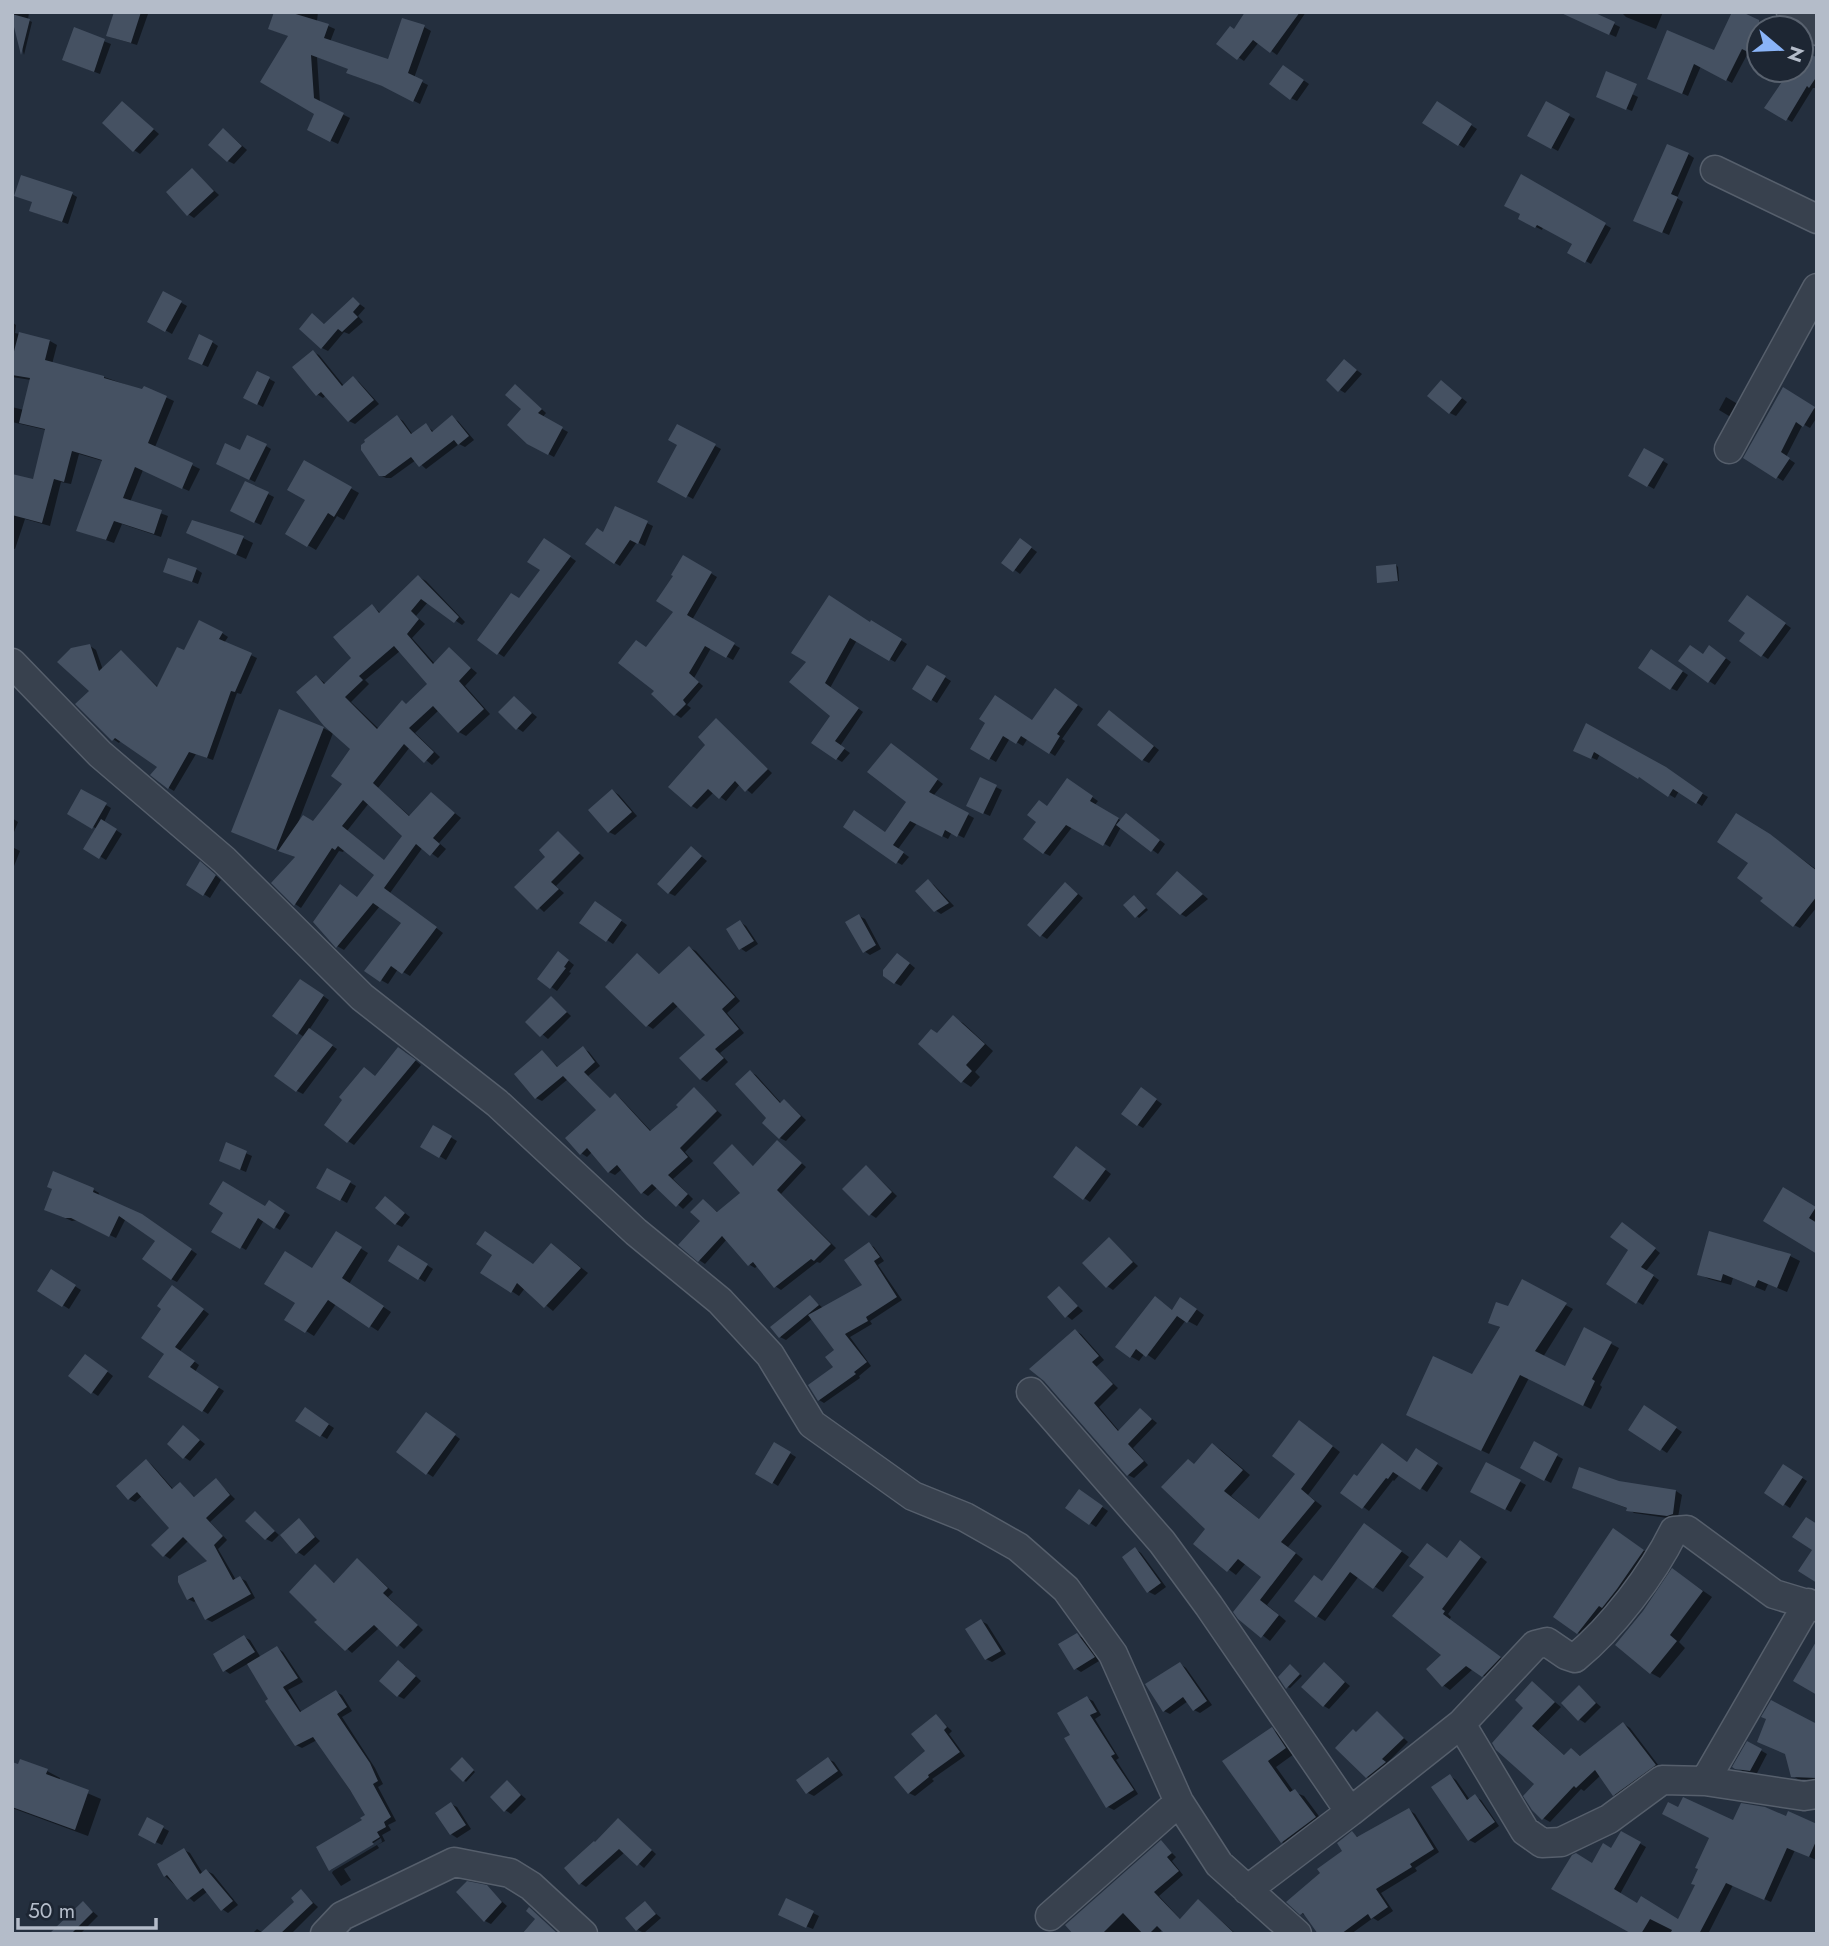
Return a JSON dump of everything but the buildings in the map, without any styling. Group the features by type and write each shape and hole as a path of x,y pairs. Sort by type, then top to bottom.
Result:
{"street":[{"path":"1791,12 1817,31"},
{"path":"1715,170 1817,219"},
{"path":"1729,449 1817,288"},
{"path":"12,663 100,754 224,860 362,997 497,1103 636,1231 720,1301 770,1355 812,1424 913,1496 965,1517 1018,1547 1066,1589 1113,1654 1179,1802 1219,1864 1297,1934"},
{"path":"1031,1392 1162,1542 1350,1812"},
{"path":"1247,1890 1461,1724 1535,1645 1547,1642 1575,1658 1598,1640 1662,1555 1674,1531 1687,1530 1774,1594 1813,1605 1705,1781"},
{"path":"1461,1724 1525,1831 1542,1843 1561,1842 1609,1819 1662,1780 1705,1781 1804,1796 1817,1794"},
{"path":"1050,1916 1179,1802"},
{"path":"324,1934 342,1916 454,1862 510,1874 531,1886 583,1934"}]}
